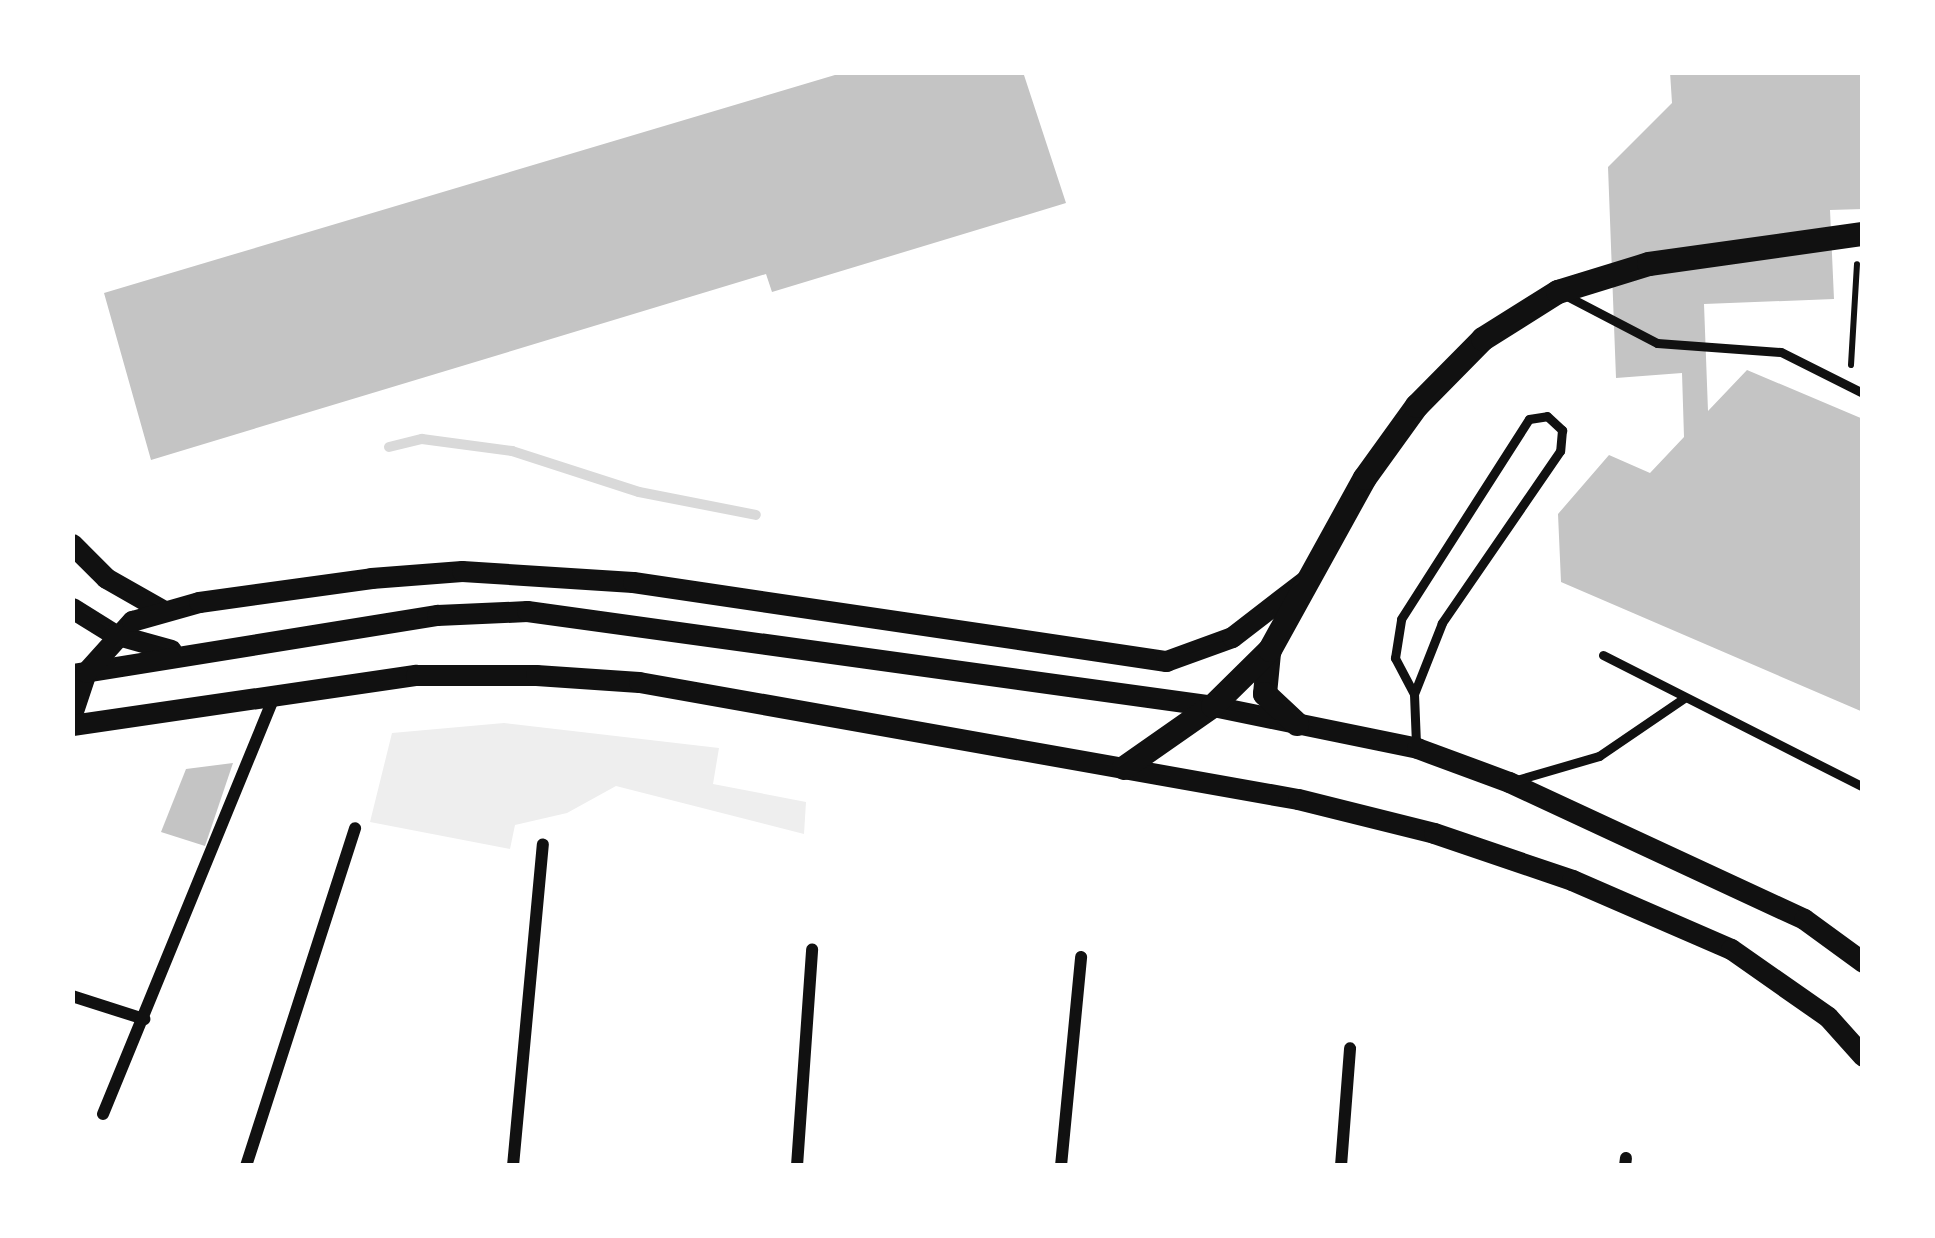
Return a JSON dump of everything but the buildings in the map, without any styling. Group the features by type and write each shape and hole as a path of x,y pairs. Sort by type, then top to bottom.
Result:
{"main road":[{"path":"1124,768 1214,706 1270,650 1306,580 1417,406 1483,339 1558,292 1649,264 1861,234"},
{"path":"1270,650 1265,694 1297,724"}],"street":[{"path":"72,544 106,578 162,610"},
{"path":"72,714 79,673 114,634 162,610 371,578 544,573 1166,661 1232,637 1306,580"},
{"path":"72,608 114,634 177,652"},
{"path":"79,673 177,652 437,615 526,611 1214,706 1417,748 1509,782 1804,920 1863,962"},
{"path":"72,725 277,691 416,675 639,682 1124,768 1434,832 1573,880 1748,959 1828,1017 1863,1056"},
{"path":"103,1114 277,691"},
{"path":"246,1166 355,828"},
{"path":"513,1166 542,844"},
{"path":"797,1166 812,950"},
{"path":"1061,1166 1081,957"},
{"path":"72,997 144,1019"},
{"path":"1341,1166 1349,1048"}],"lane":[{"path":"1558,292 1657,343 1781,352 1863,393"},
{"path":"1414,694 1442,623 1560,451 1562,430 1547,416 1529,419 1401,619 1395,658 1414,694 1417,748"},
{"path":"1603,656 1863,787"},
{"path":"1509,782 1599,756 1684,698"}],"path":[{"path":"1849,386 1861,234"}],"shaded area":[{"path":"504,723 719,748 713,784 806,802 804,834 616,786 567,813 515,825 510,849 370,822 392,733"}],"waterway":[{"path":"389,447 422,439 512,451 639,492 756,515"}]}
